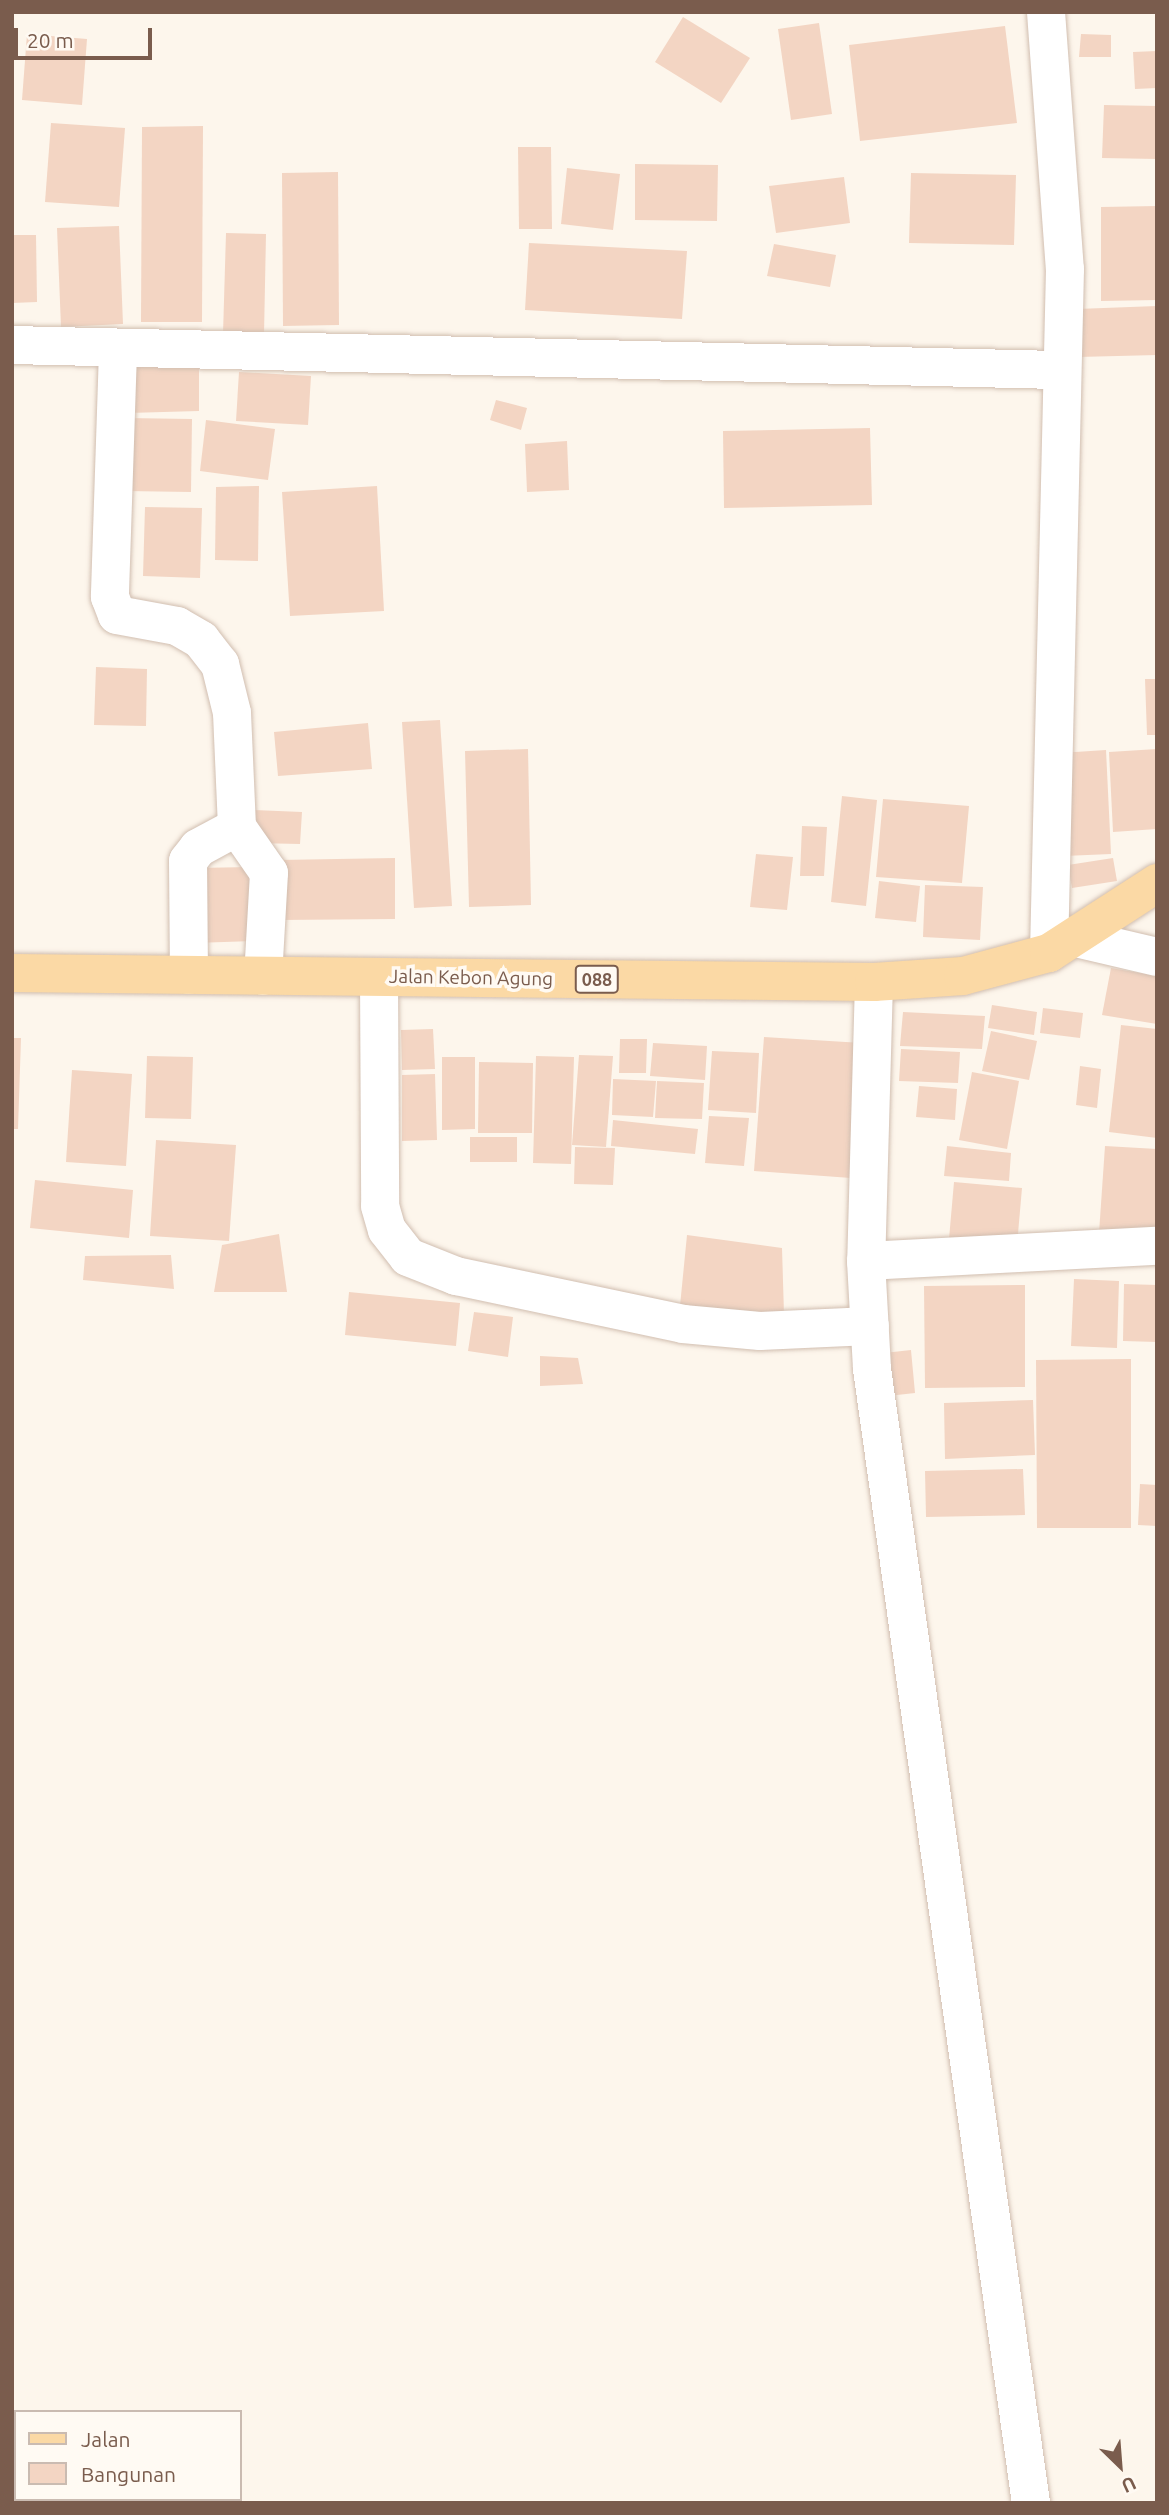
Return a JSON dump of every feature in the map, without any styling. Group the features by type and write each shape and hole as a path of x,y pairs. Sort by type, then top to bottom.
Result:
{"main road":[{"name":"Jalan Kebon Agung","path":"12,973 874,982 962,976 1061,945 1157,883"}],"street":[{"path":"1046,12 1065,268 1060,370 1061,945 1157,957"},
{"path":"12,345 118,351 1060,370"},
{"path":"118,351 110,597 117,615 177,626 201,640 220,664 232,713 237,827 269,873 263,976"},
{"path":"189,975 188,862 198,848 237,827"},
{"path":"379,977 380,1206 387,1230 408,1257 456,1276 683,1324 760,1331 870,1326"},
{"path":"874,982 866,1261 886,1482 1031,2503"},
{"path":"866,1261 1157,1246"}],"building":[{"path":"683,17 750,58 721,103 655,62"},
{"path":"819,23 832,114 791,120 778,29"},
{"path":"1005,26 1017,123 860,141 849,45"},
{"path":"27,34 87,39 82,105 22,100"},
{"path":"1081,34 1111,35 1111,57 1079,57"},
{"path":"1157,51 1157,88 1135,89 1133,52"},
{"path":"1104,105 1157,106 1157,159 1102,158"},
{"path":"51,123 125,128 119,207 45,202"},
{"path":"203,126 202,322 141,322 142,127"},
{"path":"518,147 551,147 552,229 519,229"},
{"path":"635,164 718,165 717,221 635,220"},
{"path":"567,168 620,174 613,230 561,224"},
{"path":"338,172 339,325 283,326 282,173"},
{"path":"911,173 1016,175 1014,245 909,243"},
{"path":"844,177 850,223 776,233 769,186"},
{"path":"1157,206 1157,300 1101,301 1101,207"},
{"path":"119,226 123,324 61,327 57,228"},
{"path":"226,233 266,234 264,335 223,334"},
{"path":"12,235 36,235 37,302 12,303"},
{"path":"529,243 687,251 682,319 525,310"},
{"path":"774,244 836,255 830,287 767,276"},
{"path":"1157,306 1157,355 1078,357 1077,309"},
{"path":"199,361 199,411 128,413 128,363"},
{"path":"239,372 311,376 308,425 236,421"},
{"path":"496,400 527,408 521,430 490,420"},
{"path":"126,418 192,419 191,492 125,491"},
{"path":"206,420 275,429 268,480 200,471"},
{"path":"870,428 872,505 724,508 723,431"},
{"path":"567,441 569,490 527,492 525,444"},
{"path":"259,486 258,561 215,560 216,487"},
{"path":"377,486 384,611 290,616 282,492"},
{"path":"145,507 202,508 200,578 143,576"},
{"path":"96,667 147,669 146,726 94,725"},
{"path":"1145,679 1157,679 1157,735 1147,735"},
{"path":"440,720 452,906 414,908 402,722"},
{"path":"368,723 372,769 278,776 274,732"},
{"path":"528,749 531,905 469,907 465,751"},
{"path":"1157,749 1157,829 1113,832 1109,752"},
{"path":"1106,750 1111,854 1064,856 1060,753"},
{"path":"842,796 877,800 866,906 831,902"},
{"path":"883,799 969,806 962,883 876,877"},
{"path":"251,810 302,812 300,844 250,843"},
{"path":"802,826 827,827 824,876 800,876"},
{"path":"756,854 793,857 787,910 750,907"},
{"path":"395,858 395,919 279,920 279,860"},
{"path":"1113,858 1117,881 1072,888 1068,865"},
{"path":"252,867 254,941 194,943 195,868"},
{"path":"879,881 920,886 916,922 875,918"},
{"path":"925,885 983,887 980,940 923,937"},
{"path":"1111,968 1157,976 1157,1024 1102,1015"},
{"path":"992,1005 1037,1012 1034,1035 988,1028"},
{"path":"1043,1008 1083,1013 1080,1038 1040,1033"},
{"path":"903,1012 985,1016 982,1049 900,1046"},
{"path":"1121,1025 1157,1029 1157,1138 1109,1132"},
{"path":"433,1029 435,1069 402,1070 401,1030"},
{"path":"991,1031 1037,1041 1029,1080 982,1071"},
{"path":"764,1037 862,1043 851,1178 754,1171"},
{"path":"12,1038 21,1038 18,1129 12,1129"},
{"path":"620,1039 647,1039 646,1073 619,1073"},
{"path":"653,1043 707,1046 705,1080 650,1076"},
{"path":"901,1049 960,1052 958,1083 899,1081"},
{"path":"712,1051 759,1053 756,1113 708,1110"},
{"path":"579,1055 613,1056 606,1147 572,1145"},
{"path":"147,1056 193,1057 191,1119 145,1118"},
{"path":"536,1056 574,1057 571,1164 533,1163"},
{"path":"442,1057 475,1057 475,1129 442,1130"},
{"path":"479,1062 533,1063 532,1133 478,1133"},
{"path":"1080,1066 1101,1069 1097,1108 1076,1105"},
{"path":"72,1070 132,1074 126,1166 66,1162"},
{"path":"972,1072 1019,1081 1007,1149 959,1140"},
{"path":"435,1074 437,1140 402,1141 402,1075"},
{"path":"613,1079 656,1081 653,1117 612,1115"},
{"path":"657,1081 704,1083 702,1119 655,1118"},
{"path":"919,1086 957,1089 955,1120 916,1117"},
{"path":"709,1116 749,1118 744,1166 705,1163"},
{"path":"613,1120 698,1129 695,1154 611,1146"},
{"path":"470,1137 517,1137 517,1162 470,1162"},
{"path":"156,1140 236,1145 229,1241 150,1236"},
{"path":"947,1146 1011,1153 1009,1181 944,1176"},
{"path":"1105,1146 1157,1149 1157,1237 1099,1233"},
{"path":"575,1147 615,1148 613,1185 574,1184"},
{"path":"35,1180 133,1190 129,1238 30,1228"},
{"path":"954,1182 1022,1188 1017,1245 949,1239"},
{"path":"279,1234 287,1292 214,1292 222,1245"},
{"path":"687,1235 782,1248 784,1314 680,1306"},
{"path":"171,1255 174,1289 83,1280 85,1256"},
{"path":"1074,1279 1119,1281 1117,1348 1071,1346"},
{"path":"1124,1284 1157,1285 1157,1342 1123,1341"},
{"path":"1025,1285 1025,1387 925,1388 924,1286"},
{"path":"349,1292 460,1303 456,1346 345,1335"},
{"path":"474,1312 513,1317 508,1357 468,1351"},
{"path":"911,1350 915,1393 879,1397 875,1354"},
{"path":"540,1356 578,1358 583,1384 540,1386"},
{"path":"1131,1359 1131,1528 1037,1528 1036,1360"},
{"path":"1033,1400 1035,1455 945,1459 944,1403"},
{"path":"1023,1469 1025,1515 926,1517 925,1471"},
{"path":"1140,1484 1157,1485 1157,1526 1138,1525"}]}
